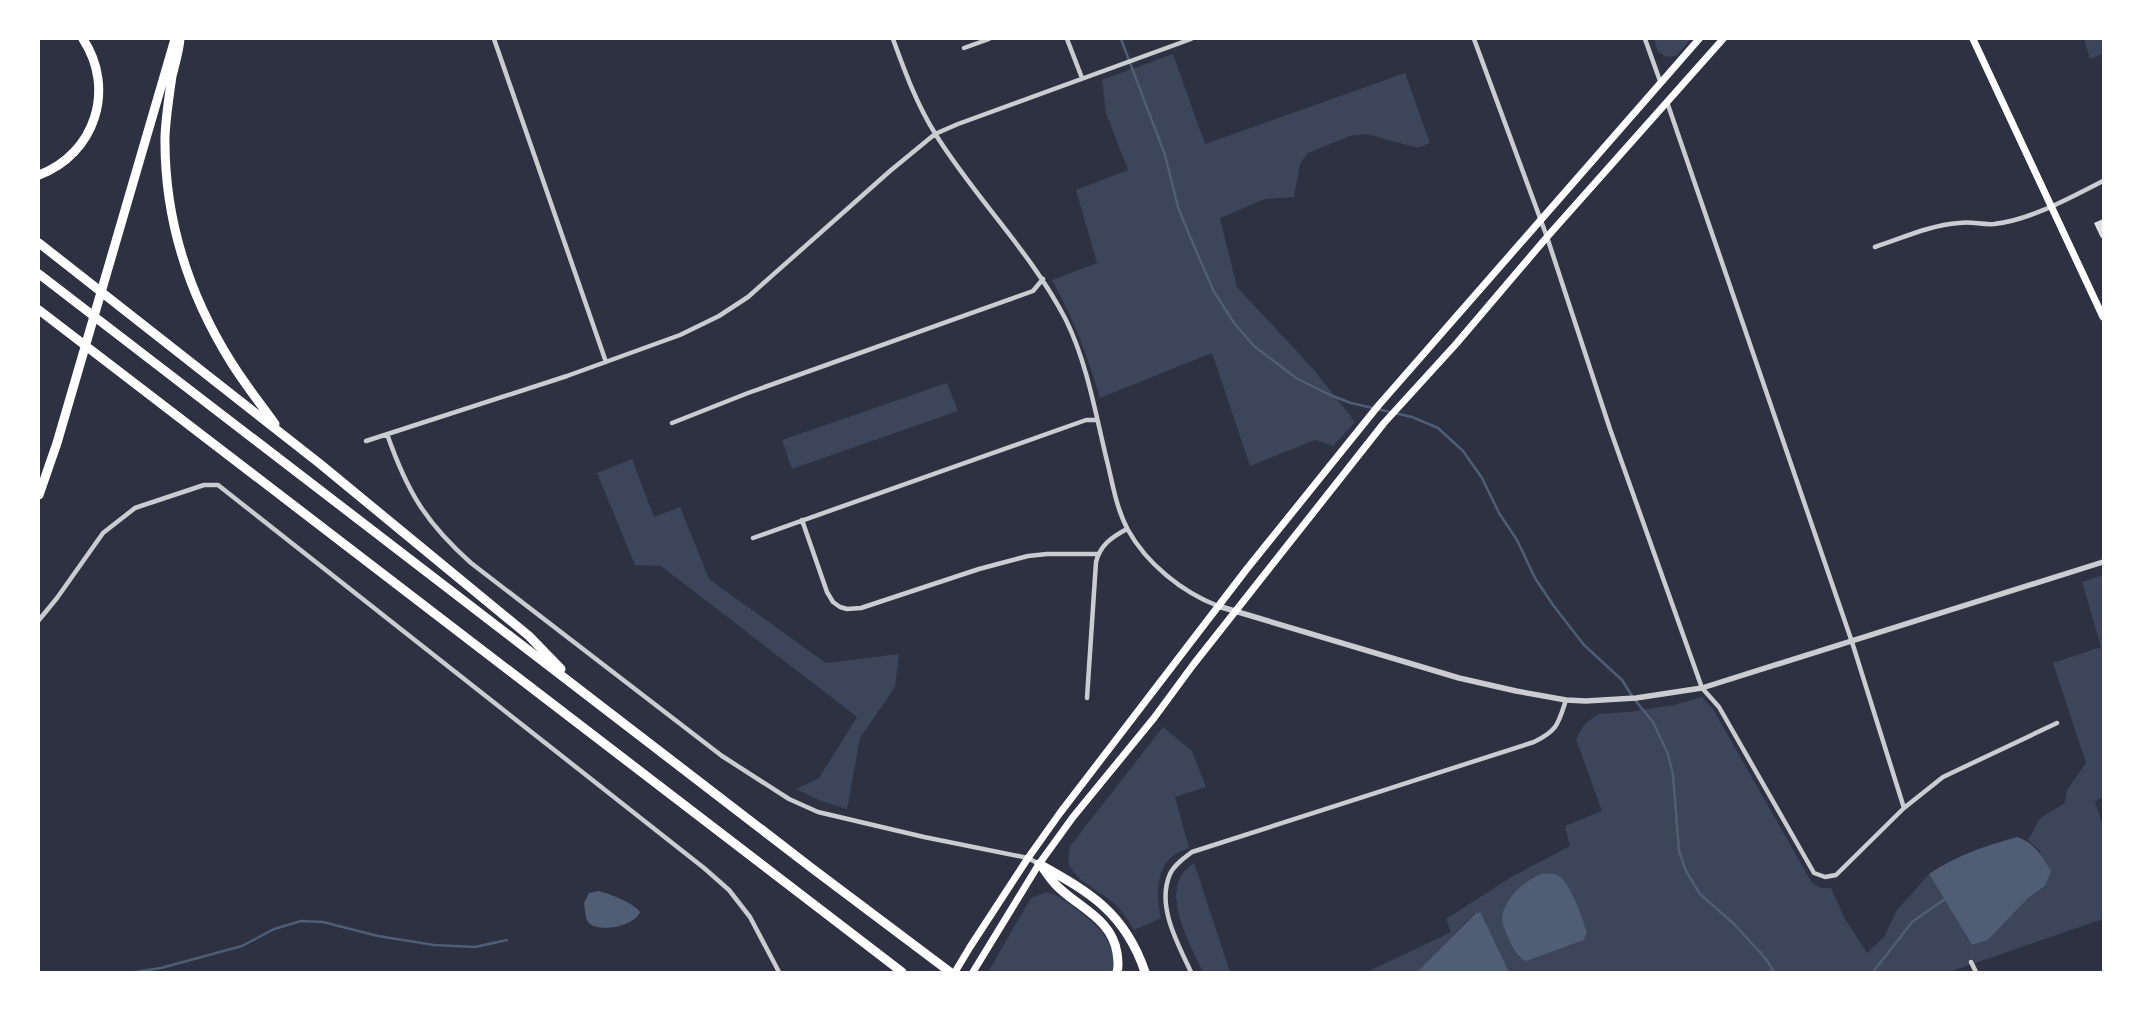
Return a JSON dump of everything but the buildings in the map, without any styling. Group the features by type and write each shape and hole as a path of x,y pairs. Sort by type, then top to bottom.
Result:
{"highway":[{"path":"39,175 56,167 77,149 90,129 96,115 99,81 94,61 83,39"},
{"path":"39,496 57,443 175,39"},
{"path":"180,39 168,103 165,169 169,205 177,245 189,280 207,320 231,362 281,432"},
{"path":"39,242 281,432 529,636 579,688"},
{"path":"39,274 950,972"},
{"path":"39,310 902,972"},
{"path":"1039,864 1057,886 1098,918 1106,927 1114,939 1117,972"},
{"path":"1039,864 1079,887 1109,909 1130,938 1145,972"}],"main road":[{"path":"956,972 970,947 1028,858 1218,606 1378,406 1698,39"},
{"path":"973,972 1039,864 1073,817 1154,718 1235,611 1384,423 1456,344 1723,39"},
{"path":"1973,39 2103,317"}],"street":[{"path":"494,39 606,362"},
{"path":"893,39 911,88 935,134 970,184 1044,279 1075,340 1114,492 1128,529 1144,553 1162,572 1201,600 1459,678 1516,692 1566,700 1586,701 1636,698 1702,688 2103,562"},
{"path":"964,48 989,39"},
{"path":"1067,39 1082,78"},
{"path":"366,440 606,362 680,335 748,298 890,171 935,134 1191,39"},
{"path":"1474,39 1547,238 1610,429 1702,688 1719,707 1814,873 1825,877 1836,875 1904,808 1943,777 2057,723"},
{"path":"1645,39 1660,81"},
{"path":"1667,102 1852,642 1904,808"},
{"path":"1875,247 1932,228 1960,222 1994,224 2051,207 2103,181"},
{"path":"672,423 748,393 1033,291 1044,279"},
{"path":"753,538 1077,424 1097,420"},
{"path":"387,434 414,499 451,545 471,563 638,692 764,784 789,799 818,812 1028,858 1039,864"},
{"path":"39,620 57,598 102,533 135,508 211,484 226,490 704,868 729,890 750,916 780,972"},
{"path":"802,520 827,592 834,602 847,609 868,606 979,569 1028,556 1098,554"},
{"path":"1088,698 1095,571 1098,554 1110,539 1128,529"},
{"path":"1191,972 1172,930 1166,906 1166,887 1170,873 1178,862 1192,852 1534,742 1550,734 1559,723 1566,700"},
{"path":"1971,962 1976,972"}],"shaded area":[{"path":"1654,39 1691,39 1676,56 1667,57 1658,52"},
{"path":"2084,39 2103,39 2103,54 2090,59"},
{"path":"1173,54 1205,144 1405,73 1430,143 1418,148 1367,134 1350,136 1308,153 1300,164 1294,197 1265,199 1220,218 1237,287 1315,371 1355,422 1333,446 1315,440 1250,466 1212,353 1100,398 1079,338 1052,280 1097,263 1076,190 1128,170 1106,113 1102,80"},
{"path":"947,383 958,411 792,469 782,440"},
{"path":"632,459 654,517 680,507 709,579 826,663 899,654 895,687 860,738 847,809 821,801 796,789 819,778 857,717 661,566 635,565 597,473"},
{"path":"2103,575 2103,797 2095,801 2103,827 2103,919 1949,972 1509,972 1481,913 1475,913 1417,972 1367,972 1451,932 1446,919 1513,876 1570,846 1565,826 1602,811 1576,739 1584,725 1598,714 1629,712 1674,705 1702,697 1713,709 1812,883 1821,888 1831,888 1845,919 1867,953 1884,937 1897,910 1929,874 1972,945 1988,940 2028,897 2045,886 2040,851 2028,840 2040,818 2065,803 2067,790 2086,763 2053,663 2101,647 2082,582","holes":["1543,873 1556,874 1571,894 1587,932 1519,958 1505,931 1502,919 1532,878"]},
{"path":"1163,727 1192,751 1206,787 1175,797 1189,848 1174,855 1163,868 1158,884 1161,918 1134,930 1114,903 1074,873 1069,866 1070,846"},
{"path":"2017,837 2033,846 2051,871 2045,886 2028,898 1988,940 1972,945 1929,874 1972,852"},
{"path":"1194,863 1230,972 1203,972 1179,915 1176,891 1179,880 1185,870"},
{"path":"1543,873 1555,874 1566,883 1579,909 1587,932 1584,940 1526,961 1519,956 1511,944 1502,918 1507,904 1516,891 1529,880"},
{"path":"599,891 627,902 640,912 631,921 616,927 593,926 587,920 584,903 589,893"},
{"path":"1046,892 1069,903 1091,921 1104,935 1112,952 1112,972 988,972 1031,898"},
{"path":"1476,913 1481,913 1509,972 1417,972"}],"waterway":[{"path":"1121,39 1165,155 1178,207 1213,290 1234,323 1254,346 1296,378 1351,403 1412,417 1438,428 1463,451 1482,478 1499,513 1517,540 1535,578 1553,605 1584,645 1622,680 1634,699 1653,722 1668,754 1673,775 1679,851 1686,871 1700,894 1735,925 1766,959 1774,972"},
{"path":"1873,972 1912,922 1945,899"},
{"path":"135,972 161,968 242,946 274,929 301,921 323,922 378,936 434,945 475,947 507,940"}]}
